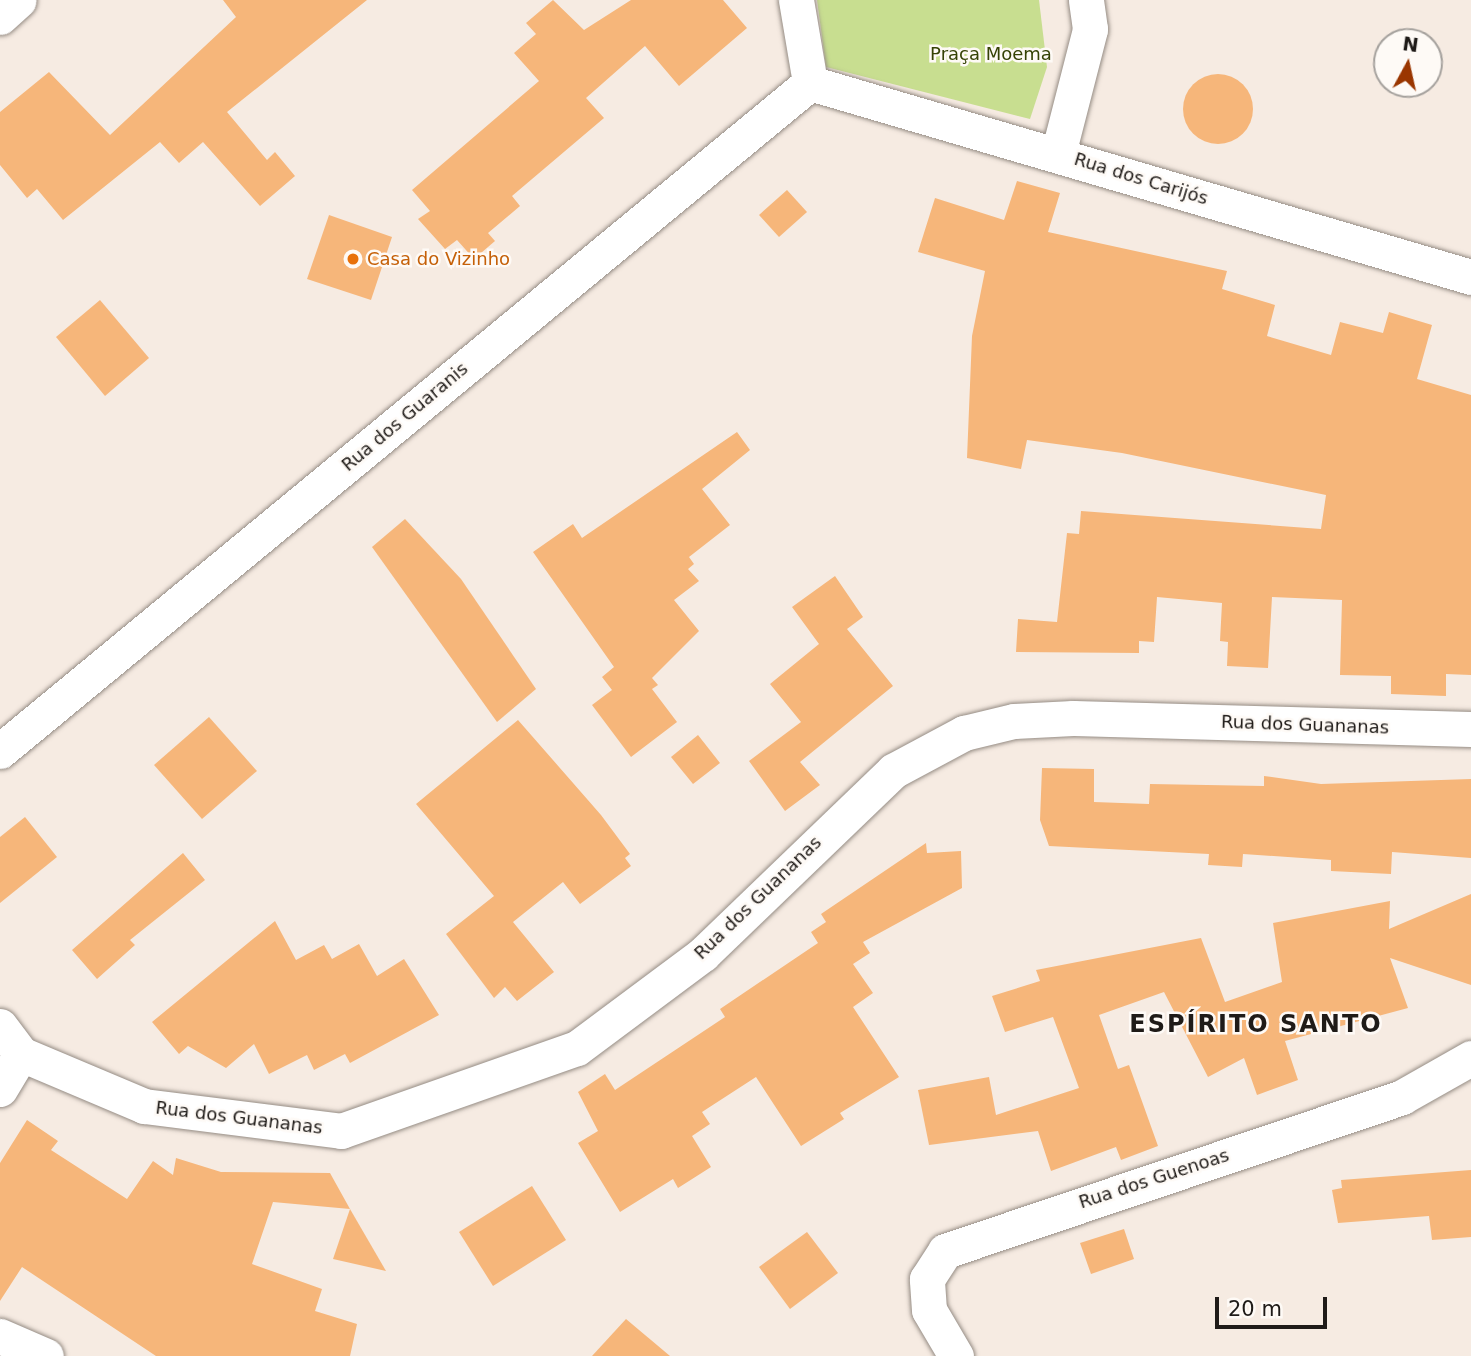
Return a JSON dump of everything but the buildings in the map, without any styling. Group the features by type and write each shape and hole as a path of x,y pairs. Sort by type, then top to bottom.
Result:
{"street":[{"path":"0,17 19,0"},
{"path":"796,0 810,83"},
{"path":"1058,154 1090,29 1086,0"},
{"name":"Rua dos Carijós","path":"810,83 1471,277"},
{"name":"Rua dos Guaranis","path":"0,751 810,83"},
{"name":"Rua dos Guananas","path":"21,1054 144,1106 341,1131 578,1048 703,954 892,772 964,733 1073,718 1471,729"},
{"path":"0,1026 21,1054 0,1089"},
{"name":"Rua dos Guenoas","path":"956,1356 929,1310 927,1279 944,1251 1402,1097 1471,1059"},
{"path":"0,1336 46,1356"}],"green space":[{"name":"Praça Moema","path":"817,0 1039,0 1047,67 1030,119 826,67"}],"place":[{"name":"Casa do Vizinho","path":"353,259"}],"district":[{"name":"ESPÍRITO SANTO","path":"1256,1025"}]}
